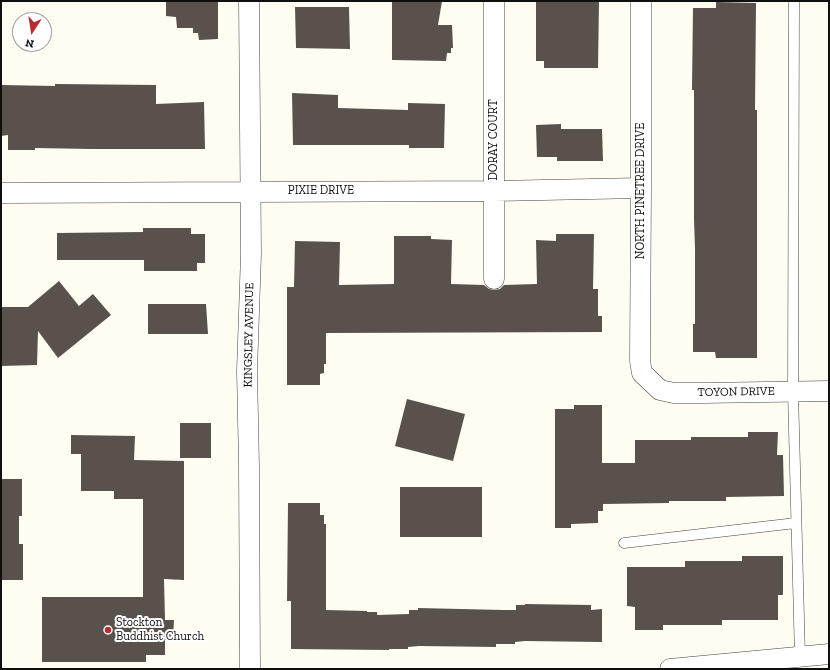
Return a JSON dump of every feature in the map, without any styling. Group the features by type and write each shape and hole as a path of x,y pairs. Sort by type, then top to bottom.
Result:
{"street":[{"name":"KINGSLEY AVENUE","path":"249,1 251,254 247,371 250,669"},
{"name":"DORAY COURT","path":"494,1 494,279"},
{"name":"NORTH PINETREE DRIVE","path":"641,1 642,188 640,361 642,373 647,379"},
{"name":"PIXIE DRIVE","path":"1,193 494,191 642,188"},
{"name":"TOYON DRIVE","path":"647,379 660,390 674,393 829,391"},
{"path":"670,669 829,654"}],"lane":[{"path":"794,1 793,392 800,657"},
{"path":"624,543 796,524"}],"building":[{"path":"166,1 218,1 218,39 199,40 198,33 193,33 193,28 177,28 176,17 166,16"},
{"path":"392,1 442,1 438,25 452,25 453,48 451,48 451,53 447,53 446,61 392,60"},
{"path":"536,1 599,1 598,68 544,68 544,61 536,61"},
{"path":"716,2 756,3 755,110 757,110 757,358 716,358 715,352 693,352 693,324 695,324 695,249 694,90 692,90 693,8 716,8"},
{"path":"295,7 349,7 350,49 296,48"},
{"path":"55,84 156,85 156,104 204,102 205,149 35,148 35,150 8,150 8,135 1,136 1,85 55,86"},
{"path":"292,93 338,95 338,108 408,110 408,103 445,104 444,148 409,148 409,145 293,145"},
{"path":"561,124 561,129 602,129 603,161 557,161 557,157 537,157 536,125"},
{"path":"143,228 191,228 191,234 205,234 205,263 197,263 197,271 144,271 144,260 57,260 57,233 143,232"},
{"path":"556,234 594,234 593,289 598,289 598,316 602,316 602,332 326,333 326,364 324,364 324,373 320,374 320,385 287,385 287,287 294,287 295,241 340,242 339,285 394,284 394,236 431,236 431,239 452,240 451,284 484,285 489,289 494,290 500,289 504,285 537,284 536,240 556,241"},
{"path":"59,281 79,306 93,294 111,315 58,358 38,331 37,365 1,366 1,307 28,307"},
{"path":"148,304 206,304 208,334 148,334"},
{"path":"407,399 465,414 453,461 395,446"},
{"path":"574,405 602,405 602,463 635,463 635,440 691,440 691,437 748,437 748,432 778,432 777,455 783,455 784,496 726,497 726,501 669,501 669,503 603,504 603,511 598,511 598,523 571,524 571,528 555,528 555,409 574,409"},
{"path":"180,423 211,423 211,458 180,458"},
{"path":"71,435 135,436 134,460 184,461 184,580 164,579 165,620 174,620 173,639 165,640 165,655 146,655 146,662 42,662 42,597 143,597 143,499 114,499 114,491 81,491 81,454 71,454"},
{"path":"1,479 22,479 22,516 19,516 19,544 23,544 23,580 1,580"},
{"path":"400,487 482,487 482,537 400,537"},
{"path":"288,503 320,503 320,515 324,515 324,524 326,524 326,610 367,611 377,612 377,615 409,614 409,610 418,610 418,608 516,610 516,605 525,604 591,605 591,610 602,609 602,642 525,641 515,642 515,644 496,644 496,647 419,646 408,647 408,649 389,650 291,649 291,601 287,601"},
{"path":"742,556 783,556 783,595 778,595 778,620 722,620 722,625 663,625 663,630 635,630 635,607 627,606 627,567 685,567 685,561 742,561"}],"place":[{"name":"Stockton Buddhist Church","path":"108,630"}]}
